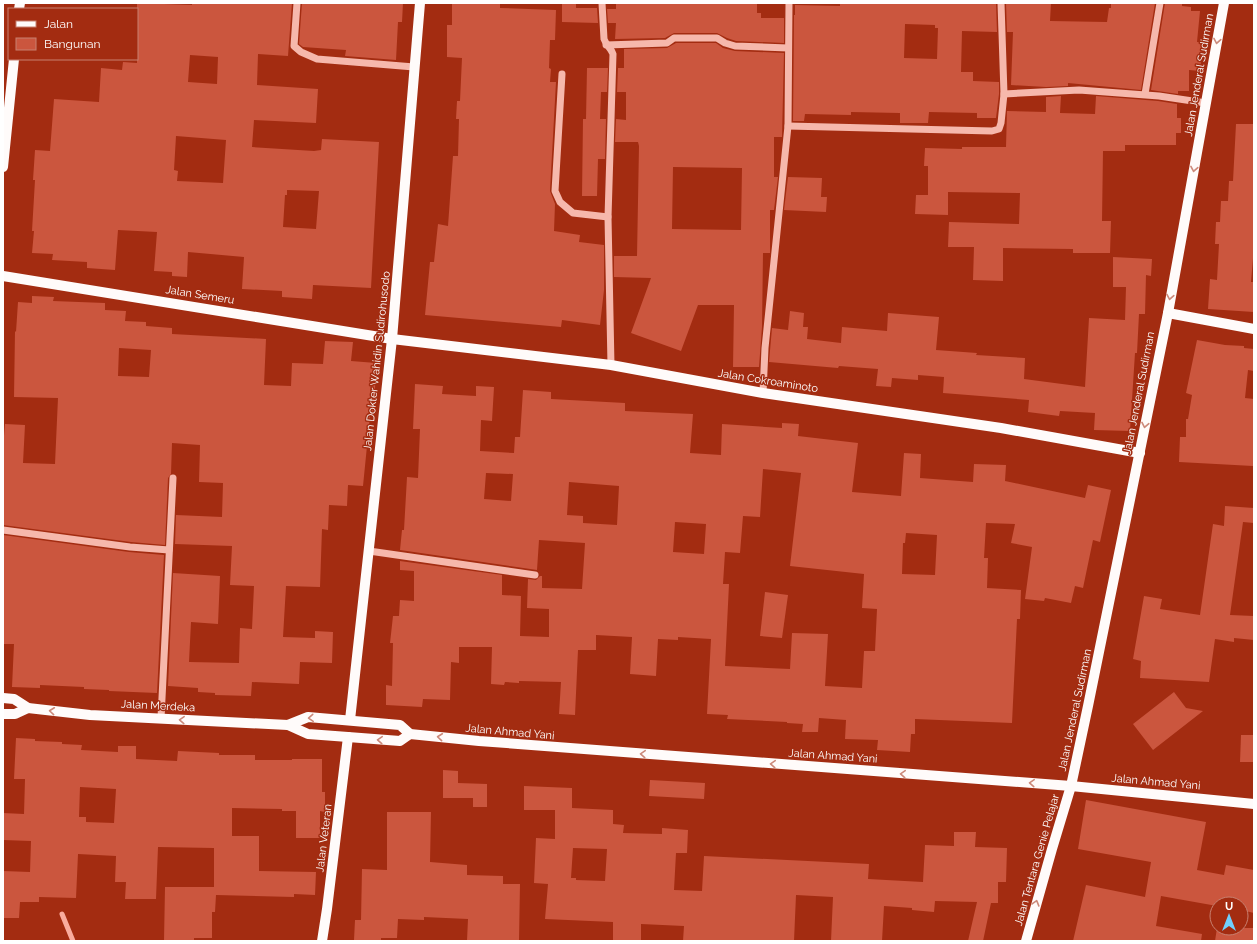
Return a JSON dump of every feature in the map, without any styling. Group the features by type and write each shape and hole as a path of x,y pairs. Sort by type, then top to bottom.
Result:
{"main road":[{"name":"Jalan Dokter Wahidin Sudirohusodo","path":"350,720 392,338 420,3"},
{"name":"Jalan Jenderal Sudirman","path":"1071,786 1168,313 1224,3"},
{"path":"3,167 14,60"},
{"name":"Jalan Semeru","path":"3,276 392,338"},
{"path":"1168,313 1254,329"},
{"name":"Jalan Cokroaminoto","path":"392,338 611,365 763,393 1001,428 1140,453"},
{"name":"Jalan Merdeka","path":"3,698 14,699 28,708 90,714 288,725 308,734 348,737"},
{"name":"Jalan Merdeka","path":"3,714 15,714 28,708"},
{"name":"Jalan Merdeka","path":"288,725 308,717 350,720"},
{"name":"Jalan Ahmad Yani","path":"350,720 400,725 410,734 577,750 1071,786 1254,804"},
{"name":"Jalan Ahmad Yani","path":"348,737 400,741 410,734"},
{"name":"Jalan Veteran","path":"322,941 348,737"},
{"name":"Jalan Tentara Genie Pelajar","path":"1026,941 1071,786"}],"street":[{"path":"297,3 294,46 301,52 317,59 414,67"},
{"path":"602,3 604,39 606,45 612,49 613,54 608,217 611,365"},
{"path":"763,393 765,348 788,126 789,3"},
{"path":"788,126 992,131 998,129 1001,123 1004,94 1001,3"},
{"path":"1145,94 1160,3"},
{"path":"606,45 667,43 674,38 716,38 734,46 788,48"},
{"path":"562,74 555,191 560,202 573,213 608,217"},
{"path":"1004,94 1078,90 1145,94 1206,103"},
{"path":"161,718 173,478"},
{"path":"3,530 130,547 169,550"},
{"path":"369,551 534,575"}],"building":[{"path":"137,3 192,5 192,3 292,3 288,56 258,54 257,85 318,89 316,123 254,120 252,147 314,151 321,150 322,139 379,142 371,288 313,285 312,299 282,297 282,291 242,289 244,257 188,252 187,277 172,276 172,272 154,271 157,232 118,230 115,270 87,268 87,262 52,260 53,254 32,253 34,231 32,231 35,150 50,151 54,99 99,102 101,68 122,70 123,62 137,63 138,60","holes":["190,55 218,57 217,84 188,82","176,136 226,140 223,183 177,181 178,171 174,170","287,190 319,191 316,229 283,227 285,195 287,195"]},
{"path":"302,3 403,3 402,22 398,22 396,60 345,56 346,50 303,47 299,44"},
{"path":"452,3 500,3 500,8 556,10 555,40 550,40 549,68 551,69 550,82 556,82 550,191 555,204 554,231 580,235 579,242 604,245 604,290 600,325 562,320 561,327 425,315 430,262 434,262 438,224 448,226 453,156 458,156 459,119 456,119 457,101 460,101 462,58 447,57 447,25 452,25"},
{"path":"562,3 576,3 576,8 597,8 598,23 562,22"},
{"path":"616,3 757,3 757,13 761,13 761,18 784,18 784,43 736,41 717,33 674,33 665,38 615,39 616,23 608,23 607,9 616,9"},
{"path":"840,3 996,3 997,32 962,31 961,72 973,72 973,81 999,82 996,118 977,118 977,113 929,112 928,123 900,123 900,113 851,112 851,115 805,114 804,121 793,121 795,5 840,6","holes":["905,24 935,25 935,28 938,28 937,59 904,58"]},
{"path":"1006,3 1051,3 1050,21 1107,22 1111,3 1155,3 1141,90 1068,83 1068,86 1046,87 1011,85 1013,32 1007,32"},
{"path":"1165,3 1182,3 1182,6 1191,7 1191,11 1200,11 1197,42 1203,42 1200,71 1189,70 1189,91 1178,91 1178,94 1151,90"},
{"path":"676,43 716,43 723,48 735,51 784,53 782,137 774,137 774,177 778,177 774,210 770,210 770,253 763,253 762,327 759,367 733,367 734,305 698,305 681,351 631,333 651,278 614,277 614,256 637,256 639,146 638,142 615,142 616,119 626,120 626,92 617,92 618,68 624,68 624,49 667,48","holes":["673,167 742,168 741,230 672,229"]},
{"path":"587,68 608,68 607,92 601,92 600,119 606,119 605,159 598,159 597,196 582,196 583,119 586,119"},
{"path":"1061,96 1060,113 1095,114 1096,96 1177,104 1177,118 1181,118 1181,133 1176,133 1176,145 1125,145 1125,151 1103,151 1102,221 1111,221 1110,253 1073,253 1073,249 1003,248 1003,281 973,280 974,247 948,247 949,222 1019,224 1020,193 948,192 948,215 915,214 916,195 928,195 928,166 924,166 925,148 962,149 962,147 1006,147 1007,111 1046,112 1046,97"},
{"path":"1236,124 1254,124 1254,247 1251,282 1254,282 1254,312 1208,309 1210,279 1217,280 1219,244 1215,244 1216,222 1220,222 1221,201 1228,201 1229,181 1233,181"},
{"path":"788,177 822,178 821,197 827,197 826,212 784,210"},
{"path":"1113,257 1152,259 1151,276 1146,275 1145,314 1139,314 1130,431 1094,430 1095,413 1060,411 1059,416 1028,412 1029,400 943,393 944,377 918,375 918,380 892,378 891,387 876,386 878,369 839,366 838,368 769,362 772,328 788,330 790,311 804,313 803,327 808,327 807,339 841,343 842,327 887,331 888,313 939,317 936,350 977,353 976,355 1025,358 1024,379 1085,387 1089,318 1125,320 1126,287 1113,287"},
{"path":"32,296 54,297 53,301 105,303 105,310 126,311 125,321 146,322 146,326 172,328 172,334 266,339 264,385 291,386 292,363 323,364 325,341 353,342 351,361 376,363 374,416 370,416 363,486 348,485 347,506 329,505 328,530 322,529 320,587 286,586 283,637 315,638 315,631 333,632 332,663 300,662 299,684 252,682 251,696 215,695 215,693 198,692 198,688 168,686 173,573 220,576 218,624 191,622 189,662 239,663 240,628 252,629 254,586 230,585 232,546 175,544 176,515 222,517 223,483 199,482 200,445 172,443 171,474 168,478 165,545 3,525 3,447 5,424 25,425 23,463 55,464 58,398 14,397 15,331 16,332 18,302 32,303","holes":["119,348 151,350 149,377 118,376"]},
{"path":"1197,340 1225,345 1244,346 1244,348 1254,349 1254,371 1248,370 1245,398 1254,399 1253,466 1179,462 1180,437 1186,437 1186,419 1188,419 1192,395 1186,393"},
{"path":"415,384 443,386 442,394 476,396 476,386 494,387 492,421 481,420 480,451 514,453 515,437 520,437 523,390 551,392 551,399 625,403 625,411 693,414 690,453 721,455 722,424 782,428 782,423 799,424 798,436 858,443 852,492 901,496 904,453 921,454 920,478 973,482 974,464 1006,465 1005,481 1085,498 1088,485 1111,490 1100,542 1093,540 1083,588 1075,586 1071,603 1045,598 1044,601 1025,599 1032,547 1011,543 1015,524 986,523 984,558 988,558 987,588 1021,590 1020,619 1017,619 1012,723 915,719 915,734 911,734 910,752 877,750 878,740 845,739 846,720 819,718 818,732 802,732 803,724 727,719 728,715 707,714 711,639 678,637 678,640 658,639 656,676 630,674 632,637 596,635 596,650 578,650 575,715 559,714 561,682 519,681 519,683 505,682 504,685 491,684 492,647 459,647 459,663 451,662 450,700 423,699 422,707 386,705 386,685 392,686 393,643 390,643 393,616 399,616 400,600 414,601 414,571 400,570 400,561 502,575 502,595 521,596 520,636 549,637 549,609 527,608 528,579 536,580 542,576 542,588 582,589 585,543 539,540 537,570 400,550 402,530 404,530 407,477 418,478 420,429 413,429","holes":["763,469 801,473 790,566 864,574 862,608 877,609 875,651 864,651 862,688 825,686 828,634 792,633 790,669 725,666 729,584 723,584 725,552 740,553 743,516 760,517","486,473 513,474 511,501 484,499","569,482 619,486 617,525 583,523 583,516 567,515","675,522 706,524 704,554 673,552","906,533 937,535 935,575 902,574 903,543 905,543"]},
{"path":"1225,506 1254,508 1254,523 1243,522 1230,615 1254,616 1254,640 1234,638 1234,642 1215,639 1209,682 1140,678 1141,661 1133,659 1144,596 1162,599 1160,609 1200,615 1213,524 1224,526"},
{"path":"3,535 129,552 164,555 157,693 109,691 84,689 84,687 40,685 40,688 12,687 14,644 3,644"},
{"path":"765,592 788,595 782,638 760,636"},
{"path":"1174,692 1186,708 1203,711 1153,750 1133,724"},
{"path":"1241,735 1254,735 1254,762 1240,762"},
{"path":"16,738 82,745 81,750 118,752 118,746 136,746 136,759 177,761 178,751 219,753 219,755 255,755 255,760 322,759 322,792 325,792 325,812 320,811 320,838 296,838 296,811 282,811 282,809 232,808 232,836 259,836 259,871 316,872 315,895 294,894 294,897 216,895 215,912 212,912 212,938 194,938 194,941 164,941 165,887 214,887 214,848 158,847 156,899 125,899 126,882 115,882 116,856 78,854 76,898 39,897 39,902 20,902 19,918 3,918 3,871 30,872 31,841 3,840 3,813 24,814 25,779 14,779","holes":["80,787 116,789 114,823 86,822 86,817 79,817"]},
{"path":"443,770 458,771 458,783 487,784 487,807 473,807 473,798 443,798"},
{"path":"650,780 705,783 704,799 649,796"},
{"path":"524,786 572,788 572,808 613,810 613,824 624,825 623,833 662,834 662,828 688,830 687,853 676,853 674,890 702,891 704,856 869,864 868,879 923,882 925,845 954,846 954,832 976,832 975,847 1007,848 1006,882 998,882 998,903 991,903 983,941 968,941 977,902 935,901 934,912 912,910 912,908 884,906 882,941 831,941 833,897 796,895 794,941 683,941 684,926 641,924 641,941 613,941 613,922 545,919 548,884 534,883 536,838 555,839 555,810 524,810","holes":["573,848 607,849 605,881 576,880 576,878 571,878"]},
{"path":"1086,800 1206,822 1197,870 1224,875 1226,865 1254,870 1254,913 1249,912 1249,896 1209,896 1209,905 1161,896 1156,926 1202,934 1201,941 1073,941 1086,885 1145,897 1151,862 1078,849"},
{"path":"387,812 431,812 430,862 467,865 467,875 503,876 503,884 520,884 519,941 467,941 468,919 424,917 424,920 398,919 397,938 381,938 381,941 354,940 355,920 361,920 362,869 387,870"},
{"path":"1249,928 1254,928 1254,941 1215,941 1216,936 1249,936"}],"waterway":[{"path":"62,914 73,941"}]}
